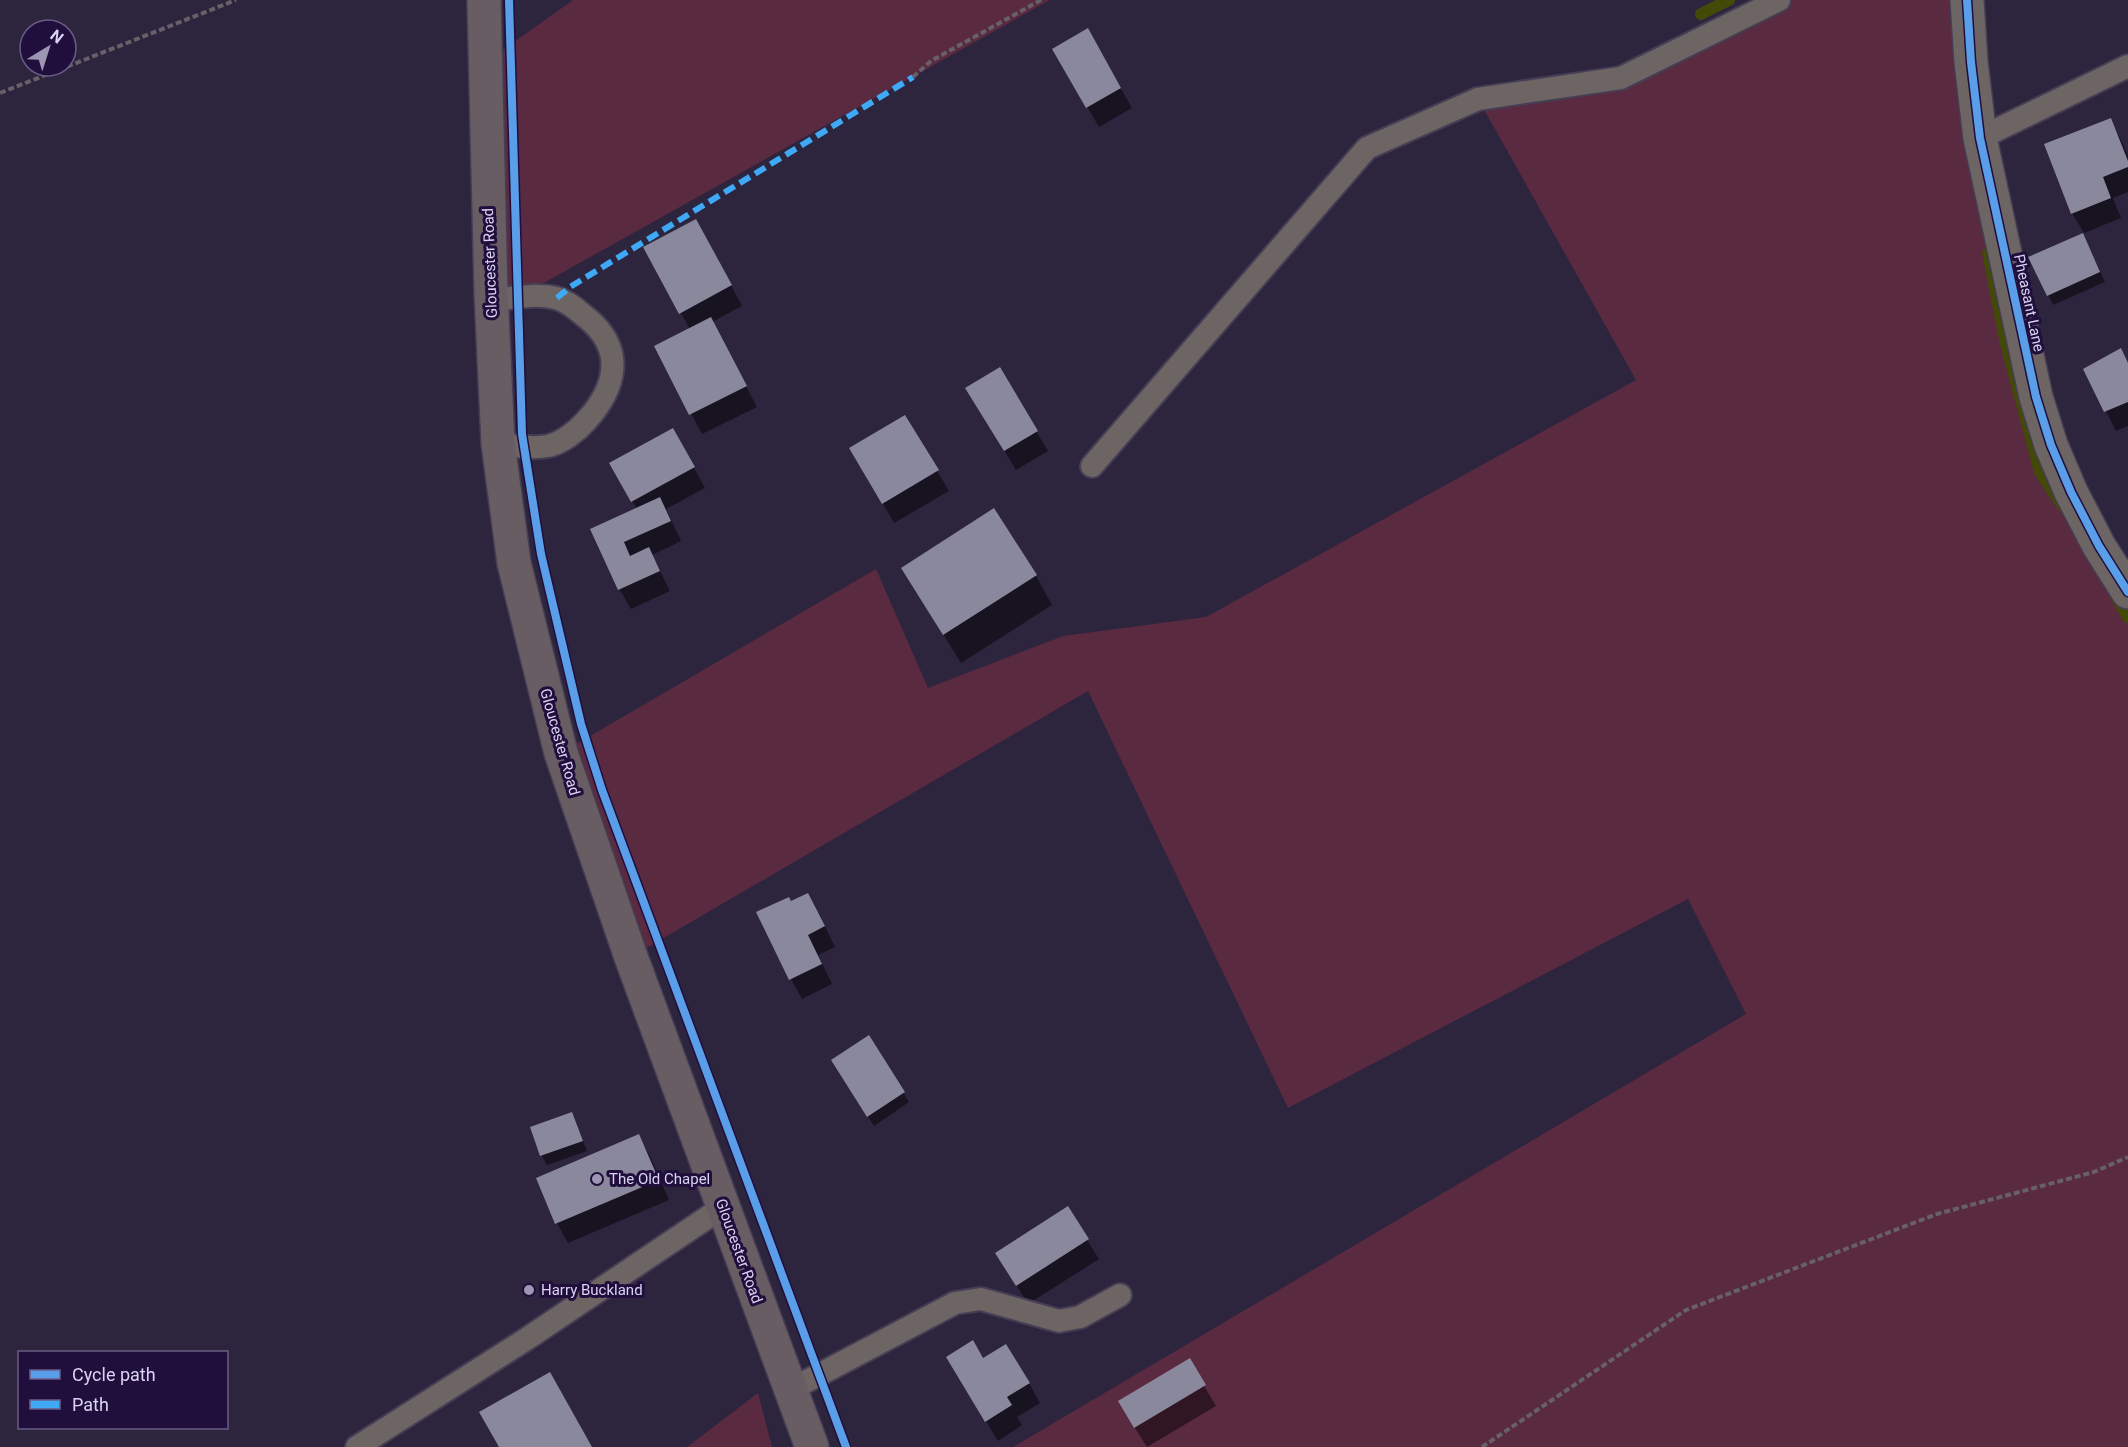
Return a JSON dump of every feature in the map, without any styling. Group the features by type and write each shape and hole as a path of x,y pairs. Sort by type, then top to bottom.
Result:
{"main road":[{"name":"Gloucester Road","path":"484,0 491,300 498,443 514,563 561,753 630,957 812,1447"}],"street":[{"name":"Pheasant Lane","path":"1967,0 1971,62 1980,138 2036,397 2051,445 2071,492 2099,546 2128,592"}],"lane":[{"path":"1092,466 1367,148 1478,99 1622,78 1779,0"},
{"path":"1980,138 2128,66"},
{"path":"491,300 539,296 557,298 569,303 597,326 609,344 613,358 612,380 606,395 594,413 577,431 551,446 525,448 498,443"},
{"path":"357,1447 528,1338 723,1207"},
{"path":"790,1390 955,1303 981,1299 1059,1321 1080,1317 1119,1295"}],"path":[{"path":"0,93 236,0"},
{"path":"913,77 931,62 1041,0"},
{"path":"1482,1447 1686,1310 1936,1214 2094,1172 2128,1157"}],"shaded area":[{"path":"573,0 1050,0 492,312 486,62"},
{"path":"1779,0 1967,0 2024,347 2128,592 2128,1447 1013,1447 1746,1014 1688,899 1288,1108 1088,691 631,957 561,753 876,569 928,688 1063,636 1206,617 1636,380 1478,99 1621,78"},
{"path":"758,1393 772,1447 687,1447"}],"building":[{"path":"1088,28 1121,88 1086,108 1052,49"},
{"path":"2111,118 2128,161 2128,167 2103,177 2111,198 2071,214 2044,144"},
{"path":"696,219 732,285 679,314 643,247"},
{"path":"2083,233 2100,272 2047,296 2028,257"},
{"path":"711,317 747,386 689,415 654,346"},
{"path":"2121,348 2128,363 2128,402 2104,412 2083,369"},
{"path":"1000,367 1038,431 1004,451 965,388"},
{"path":"905,415 939,470 882,504 849,448"},
{"path":"673,428 695,467 631,502 609,463"},
{"path":"660,497 671,521 624,542 630,556 649,547 660,571 618,590 590,529"},
{"path":"994,508 1037,575 943,635 901,568"},
{"path":"808,893 825,926 808,935 822,964 789,980 756,912 789,897 791,901"},
{"path":"869,1035 905,1092 867,1117 831,1060"},
{"path":"572,1112 583,1141 540,1156 530,1127"},
{"name":"The Old Chapel","path":"639,1134 659,1180 555,1224 536,1178"},
{"path":"1068,1206 1089,1239 1016,1286 995,1253"},
{"path":"973,1340 983,1358 1006,1344 1030,1383 1007,1397 1012,1405 985,1422 946,1357"},
{"path":"1190,1358 1206,1385 1134,1428 1118,1401"},
{"path":"550,1372 592,1447 499,1447 479,1412"}],"waterway":[{"path":"1701,14 1729,0"},
{"path":"1988,253 2006,344 2040,472 2062,505"},
{"path":"2115,595 2128,617"}],"marked path":[{"path":"557,298 570,287 913,77"}],"cycle path":[{"path":"509,0 522,434 541,554 581,724 602,790 846,1447"},
{"path":"1967,0 1971,62 1980,138 2036,397 2051,445 2071,492 2099,546 2128,592"}],"place":[{"name":"The Old Chapel","path":"597,1179"},
{"name":"Harry Buckland","path":"529,1290"}]}
